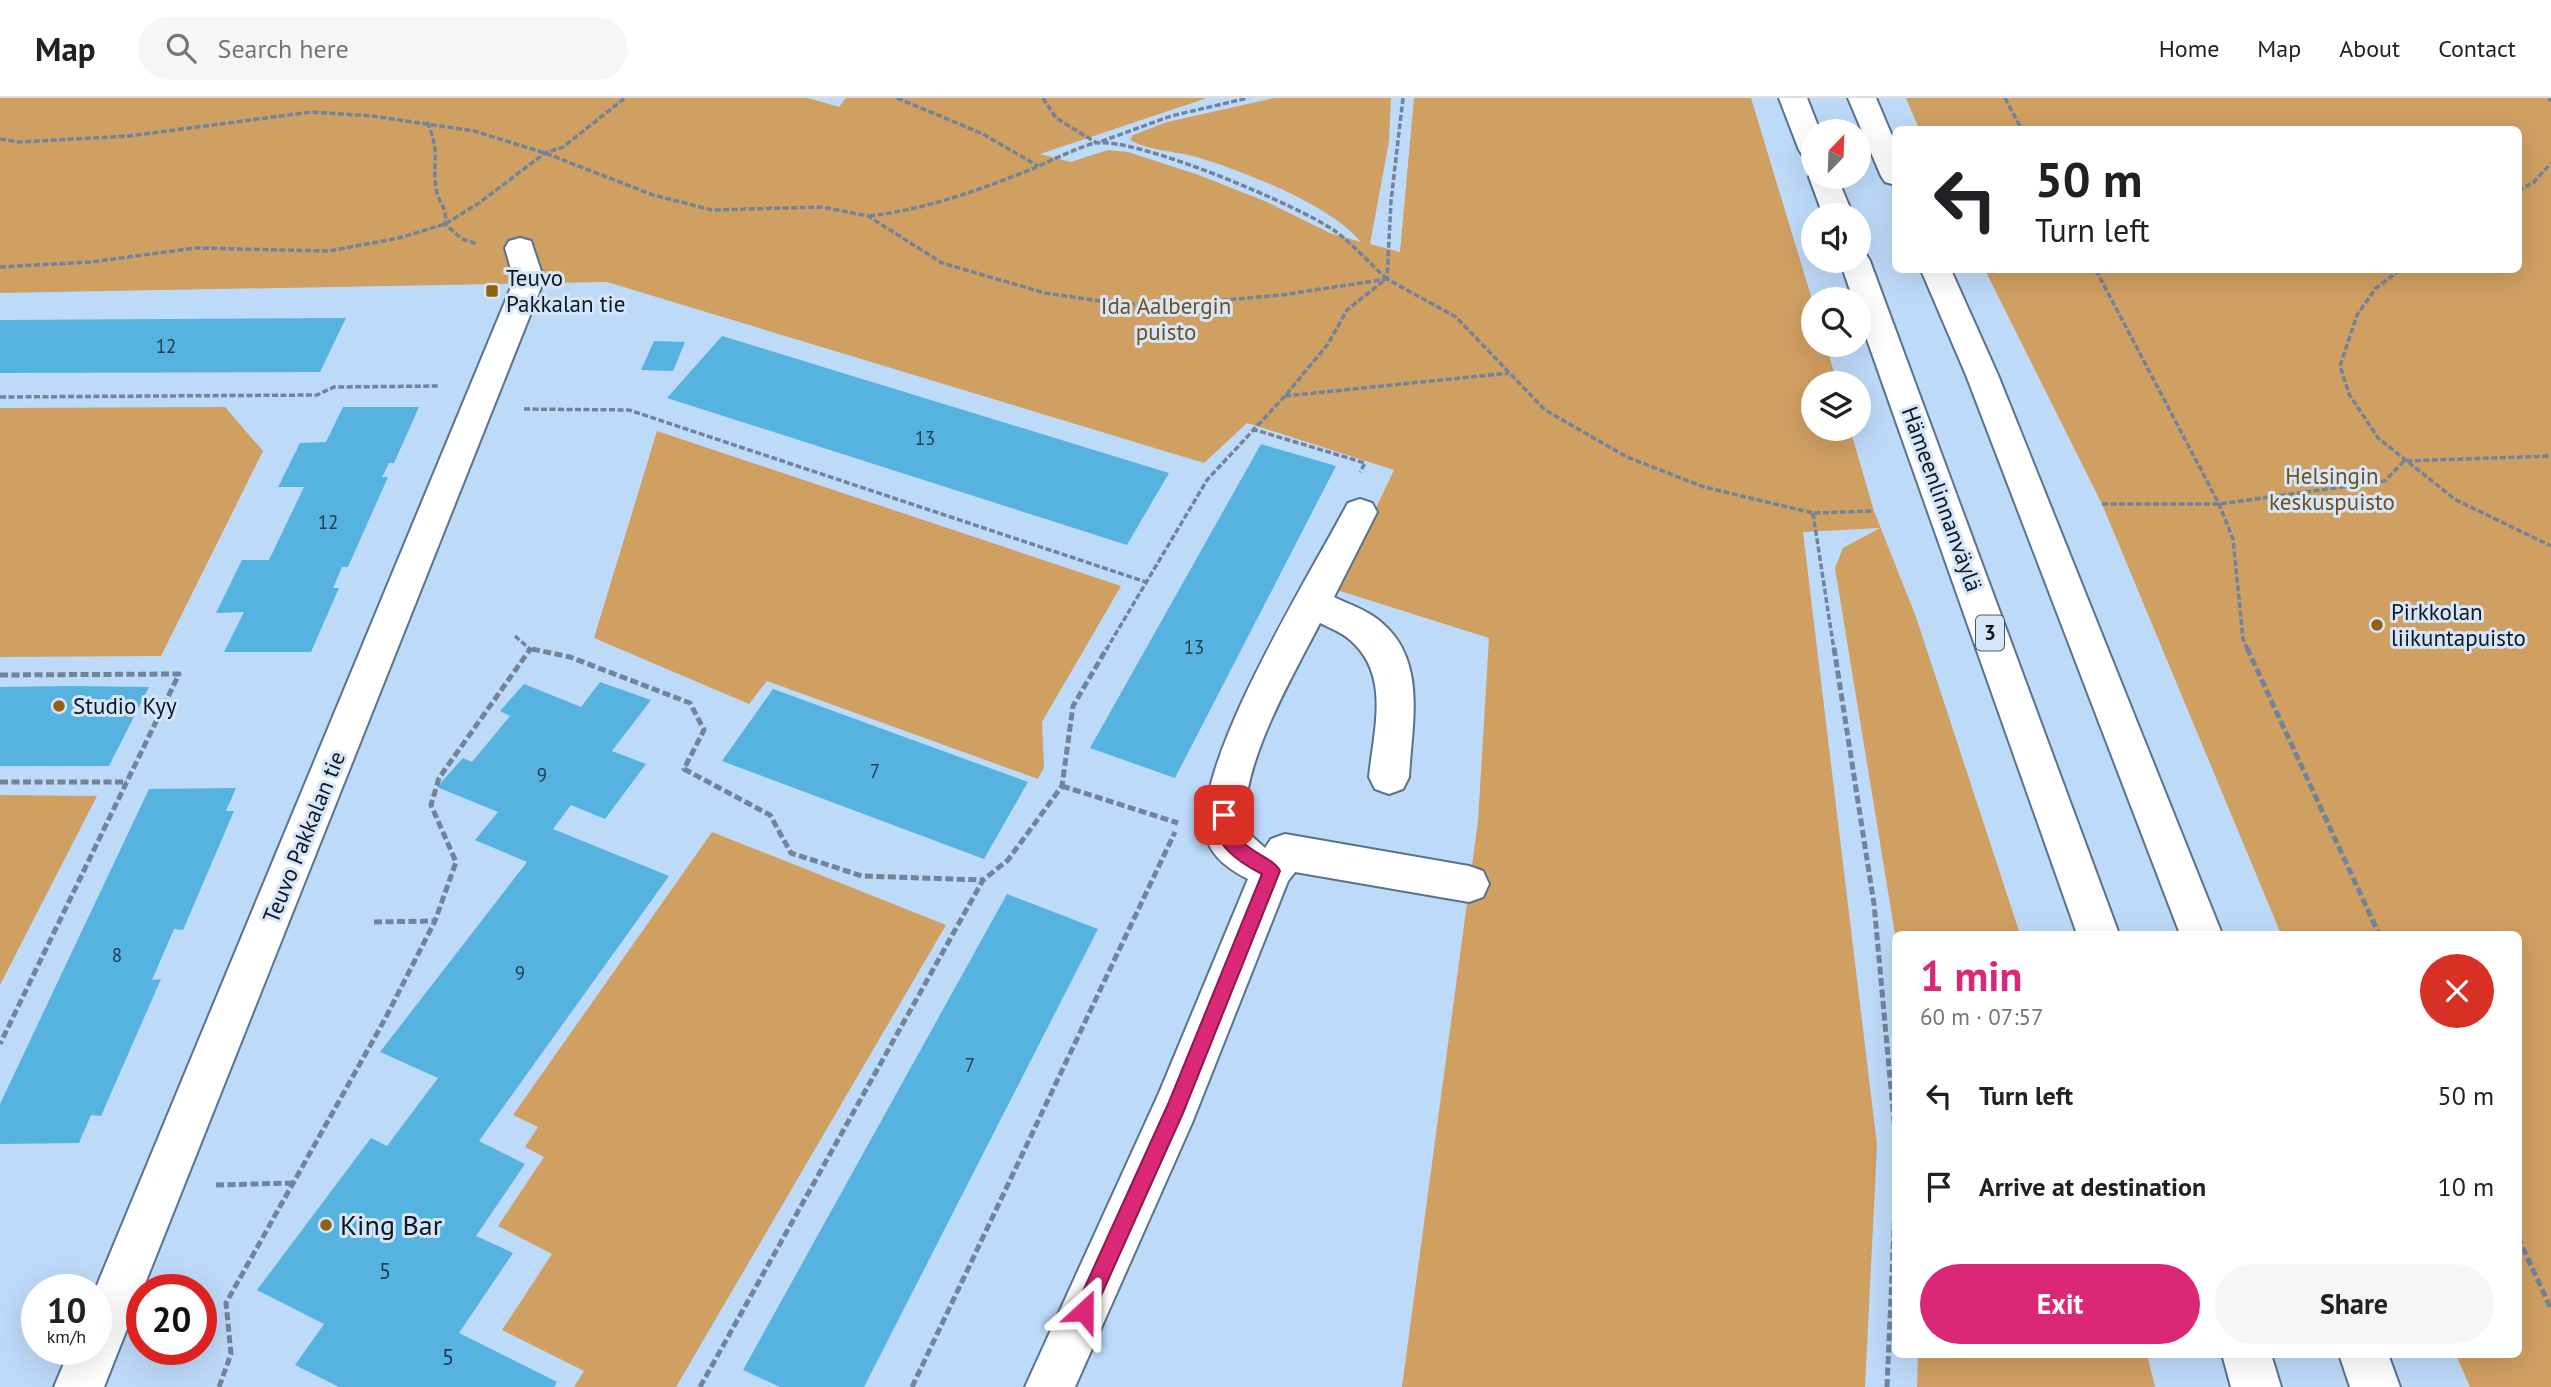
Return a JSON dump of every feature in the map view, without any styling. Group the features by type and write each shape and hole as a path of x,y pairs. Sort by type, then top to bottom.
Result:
{"main road":[{"path":"1793,98 1801,119"},
{"path":"1862,98 1892,169"},
{"name":"Teuvo Pakkalan tie","path":"112,1306 162,1184 464,397 529,280 520,248"},
{"name":"Hämeenlinnanväylä","path":"1859,273 2097,931"},
{"path":"1937,273 1982,375 2200,931"},
{"path":"1272,871 1244,857 1226,837 1224,815 1230,778 1263,698 1360,512"},
{"path":"1313,603 1361,627 1386,653 1396,682 1389,777"},
{"path":"1051,1387 1176,1107 1272,871 1285,852 1469,884"},
{"path":"2247,1358 2256,1387"},
{"path":"2364,1358 2375,1387"},
{"name":"Teuvo Pakkalan tie","path":"79,1387 88,1365"}],"path":[{"path":"0,267 91,262 195,247 329,251 399,238 445,224 479,203 545,153 563,147 625,98"},
{"path":"897,98 983,134 1038,166"},
{"path":"1043,98 1056,118 1097,143 1130,148 1194,167 1284,202 1335,232 1387,279 1456,317 1545,410 1627,457 1704,487 1813,513 1874,511"},
{"path":"0,138 19,142 129,136 311,112 427,122 474,131 545,153 653,195 712,210 822,207 868,216 912,211 977,191 1171,116 1248,98"},
{"path":"701,1387 984,880 1008,860 1062,786 1073,706 1207,480 1328,344 1347,310 1387,279 1391,201 1403,98"},
{"path":"2005,98 2020,126"},
{"path":"427,122 435,141 437,156 434,186 440,203 447,211 445,224"},
{"path":"2522,189 2534,182 2551,163"},
{"path":"868,216 942,263 1045,293 1121,304 1181,304 1282,295 1387,279"},
{"path":"445,224 473,244"},
{"path":"2097,273 2219,504 2234,539 2244,639 2378,931"},
{"path":"2396,273 2376,288 2357,315 2340,366 2349,394 2378,438 2404,461 2456,500 2551,546"},
{"path":"1284,396 1510,373"},
{"path":"0,397 317,395 334,387 629,410 1146,582"},
{"path":"2102,504 2219,504 2385,481 2404,461 2551,456"},
{"path":"1813,513 1874,904 1892,1099"},
{"path":"515,636 532,649 570,657 690,703 704,730 684,769 770,815 791,853 862,876 984,880"},
{"path":"219,1387 231,1354 226,1303 295,1183 435,920 456,862 431,805 439,778 532,649"},
{"path":"0,676 179,674 0,1044"},
{"path":"0,782 127,782"},
{"path":"1062,786 1226,837"},
{"path":"912,1387 1179,824"},
{"path":"374,922 435,920"},
{"path":"162,1184 295,1183"},
{"path":"2522,1246 2551,1308"},
{"path":"1887,1387 1892,1274"}],"green space":[{"name":"Ida Aalbergin puisto","path":"0,98 808,98 839,107 846,98 1207,98 1040,154 1071,162 1108,150 1128,152 1196,174 1267,202 1330,233 1361,242 1330,216 1288,192 1203,159 1147,147 1130,140 1133,135 1167,122 1274,98 1391,98 1389,141 1370,244 1400,252 1414,98 1751,98 1801,263 1801,273 1804,273 1808,287 1801,287 1801,357 1829,357 1834,371 1801,371 1801,441 1854,441 1874,511 1916,617 2019,931 1895,931 1835,568 1843,548 1880,528 1803,532 1877,1145 1865,1387 1402,1387 1478,821 1489,638 1337,590 1394,470 1247,423 1204,463 607,282 0,293"},
{"name":"Pirkkolan liikuntapuisto","path":"1906,98 2551,98 2551,1387 2470,1387 2457,1358 2522,1358 2522,931 2280,931 2102,504 1986,273 2522,273 2522,126 1918,126"},
{"path":"225,407 263,451 161,656 0,657 0,408"},
{"path":"657,431 1121,586 1042,722 1044,767 1038,779 767,681 749,704 594,638"},
{"path":"0,795 97,796 0,985"},
{"path":"712,832 946,925 676,1387 574,1387 584,1371 502,1330 552,1254 498,1226 544,1157 525,1147 538,1127 513,1115"},
{"path":"1918,1358 2148,1358 2155,1387 1917,1387"}],"building":[{"path":"346,318 320,372 0,373 0,320"},
{"path":"722,336 1169,473 1127,545 667,398"},
{"path":"654,341 685,342 673,371 641,370"},
{"path":"343,407 419,407 394,463 389,463 382,477 388,477 348,567 342,567 333,588 339,588 311,652 224,652 244,612 216,613 242,560 269,560 304,487 278,487 300,443 326,442"},
{"path":"1261,444 1336,466 1175,778 1090,748"},
{"path":"600,682 651,700 612,751 646,764 605,819 571,805 553,829 669,876 479,1141 525,1164 476,1236 513,1253 459,1333 557,1382 554,1387 339,1387 295,1365 324,1324 257,1290 371,1138 387,1146 438,1078 380,1052 527,862 475,840 498,812 437,787 463,758 472,762 510,716 500,711 524,684 581,707"},
{"path":"0,687 149,687 109,766 0,766"},
{"path":"773,689 1028,782 984,859 722,761"},
{"path":"236,788 226,811 234,811 183,930 174,929 152,980 161,979 101,1116 91,1115 79,1143 0,1144 0,1104 149,789"},
{"path":"1007,894 1098,929 864,1387 780,1387 743,1370"}],"place":[{"name":"Teuvo Pakkalan tie","path":"492,291"},
{"name":"Pirkkolan liikuntapuisto","path":"2377,625"},
{"name":"Studio Kyy","path":"59,706"},
{"name":"King Bar","path":"326,1225"}],"route":[{"path":"1084,1311 1176,1107 1272,871 1244,857 1226,837 1224,815"}],"park label":[{"name":"Helsingin keskuspuisto","path":"2332,489"}]}
